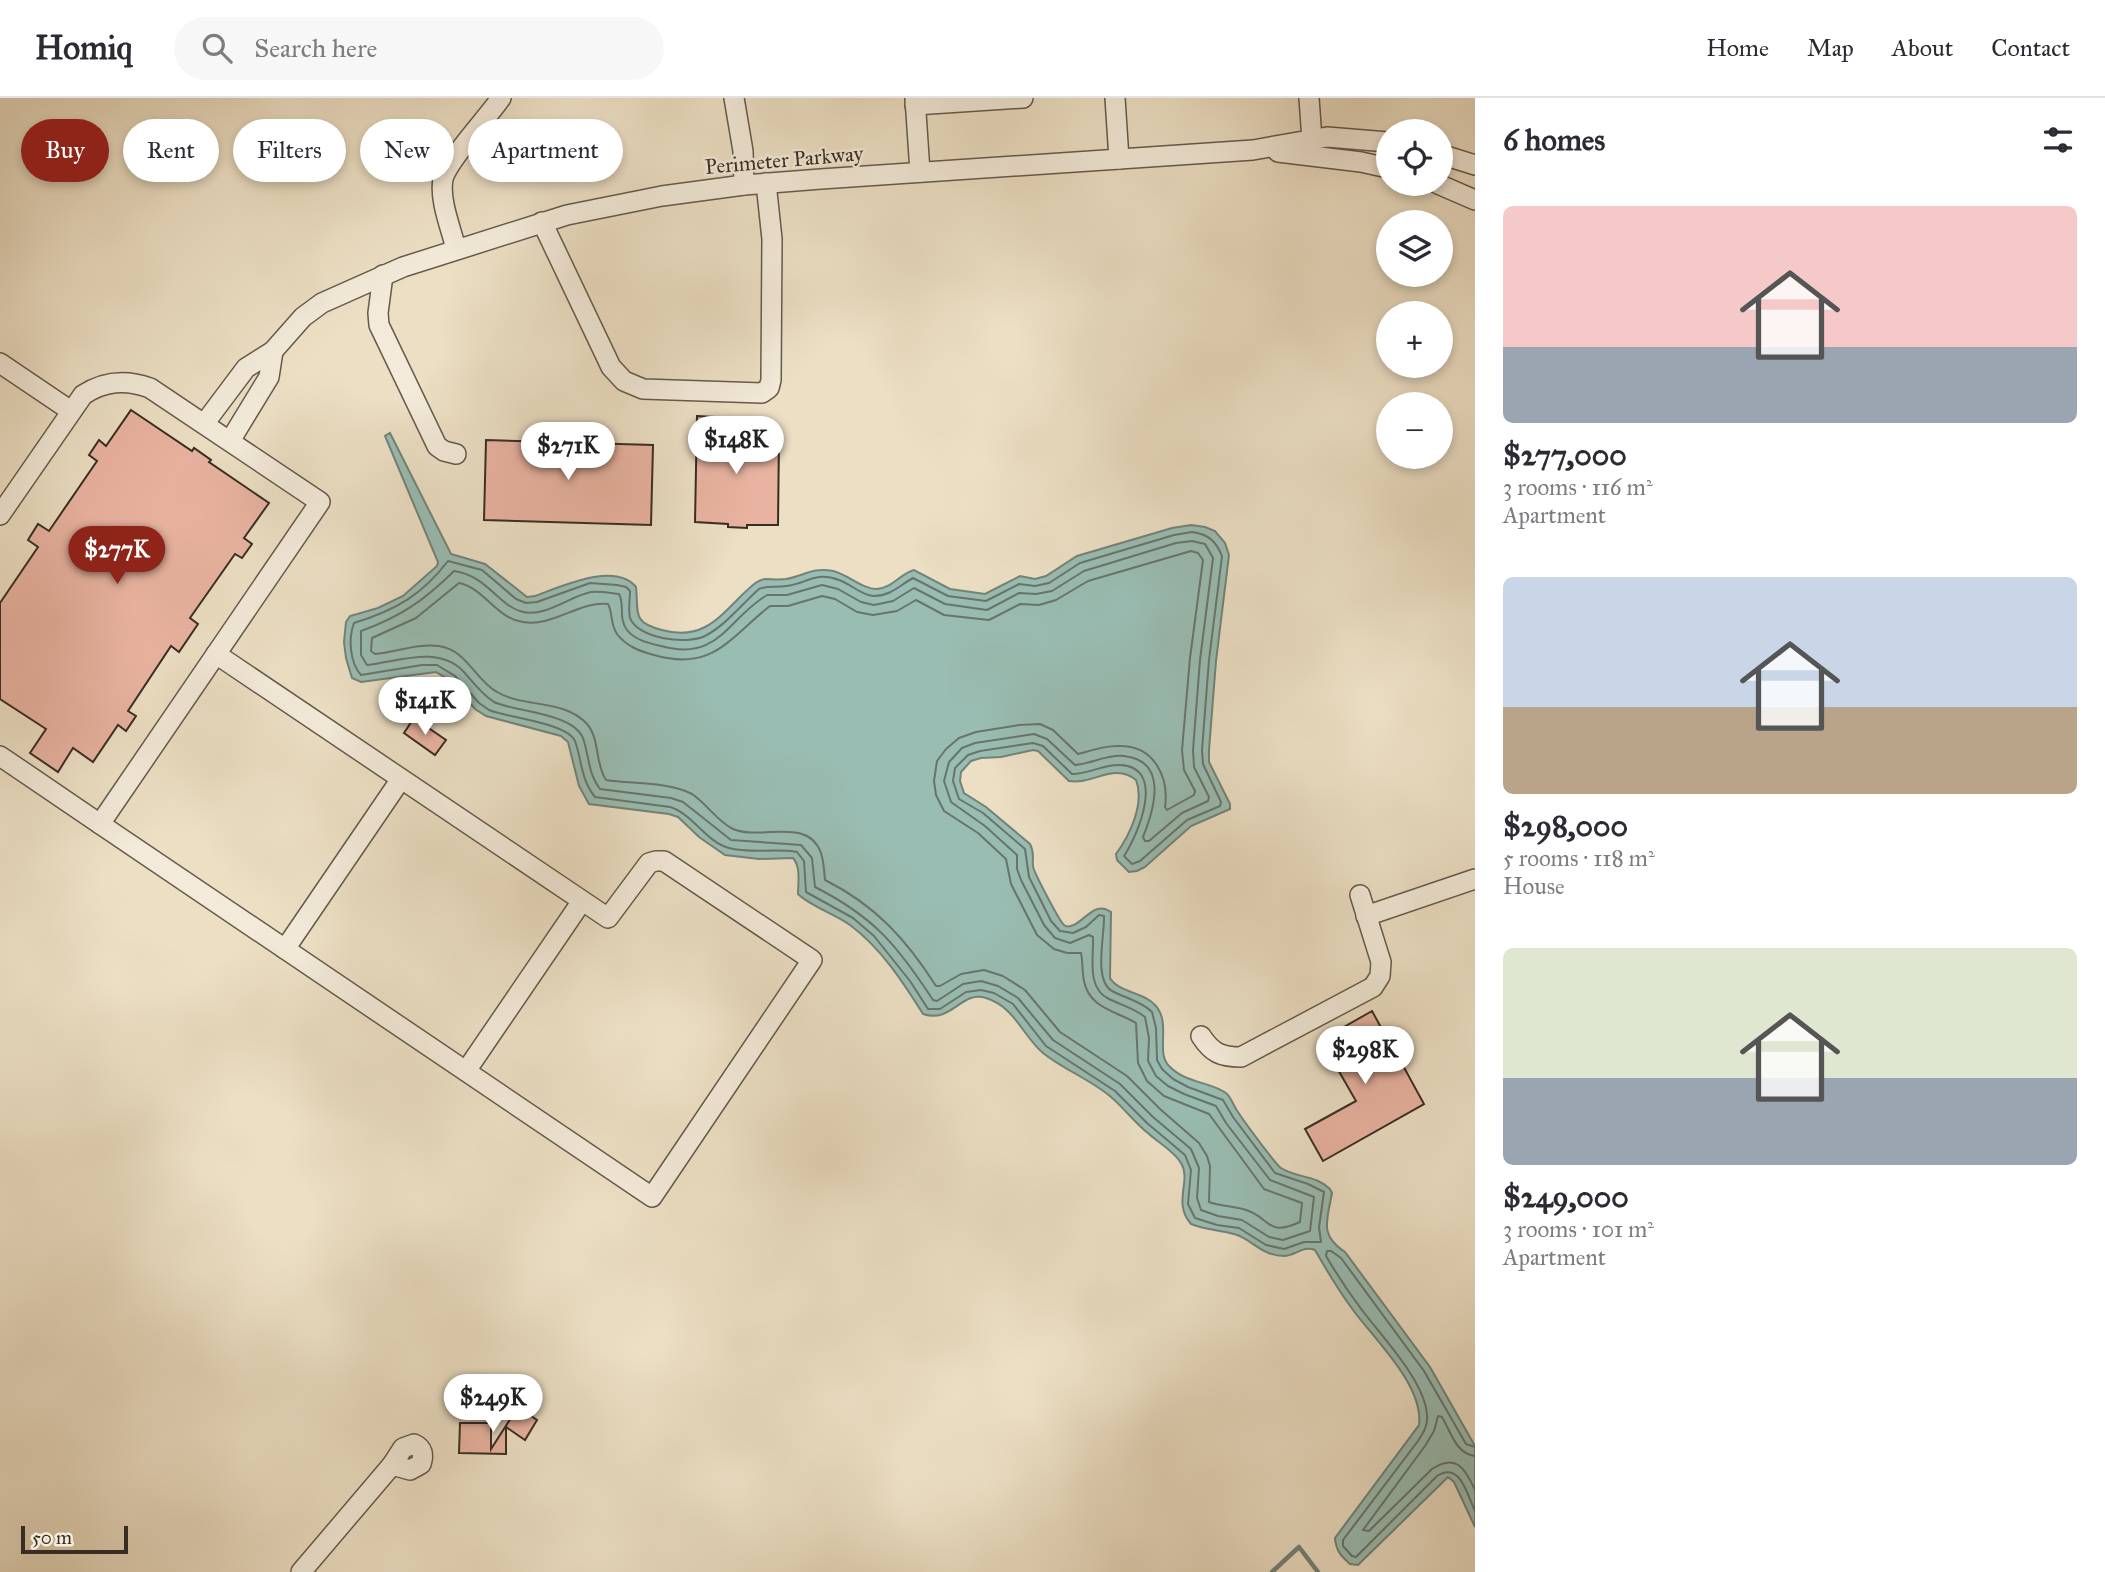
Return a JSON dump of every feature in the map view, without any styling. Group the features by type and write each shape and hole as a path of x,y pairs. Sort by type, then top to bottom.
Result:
{"street":[{"path":"456,249 443,192 443,180 449,166 501,98"},
{"path":"734,98 743,151 744,185"},
{"path":"920,172 915,102 1023,98"},
{"path":"1115,98 1119,159"},
{"path":"1309,98 1312,140"},
{"name":"Perimeter Parkway","path":"273,351 303,317 322,303 383,275 542,222 650,198 766,183 1253,150 1327,137 1376,141"},
{"name":"Perimeter Parkway","path":"1253,150 1376,165"},
{"path":"1453,158 1475,165"},
{"path":"542,222 611,367 624,381 642,389 762,393 769,388 771,380 772,239 766,183"},
{"path":"1453,190 1475,200"},
{"path":"383,275 377,313 379,325 437,446 456,454"},
{"path":"204,424 246,368 273,351"},
{"path":"230,441 269,377 273,351"},
{"path":"0,363 71,411"},
{"path":"0,514 83,395 95,387 122,382 150,388 320,502 100,824"},
{"path":"0,756 652,1196 811,960 664,862 656,860 649,863 608,918 216,654"},
{"path":"285,949 401,779"},
{"path":"1366,916 1475,879"},
{"path":"1201,1036 1207,1046 1217,1054 1241,1056 1373,987 1380,975 1381,962 1360,895"},
{"path":"466,1071 582,901"},
{"path":"301,1572 392,1465"}],"water":[{"path":"390,433 451,554 485,564 527,597 587,578 615,576 627,580 636,587 637,610 641,620 652,627 676,633 688,633 708,626 753,585 765,579 786,579 826,570 877,589 914,570 950,589 985,594 1020,576 1035,579 1046,576 1077,556 1172,528 1191,525 1215,531 1225,543 1229,555 1216,661 1209,762 1230,809 1191,826 1145,867 1129,872 1117,860 1116,854 1131,828 1139,799 1136,780 1128,775 1111,773 1086,780 1069,781 1038,751 1033,750 971,761 961,772 960,781 964,793 986,807 1030,844 1034,870 1064,925 1074,925 1096,909 1111,912 1110,978 1119,987 1145,997 1160,1012 1163,1053 1169,1066 1191,1080 1215,1087 1227,1094 1252,1132 1281,1168 1319,1181 1330,1189 1332,1193 1327,1227 1331,1240 1345,1252 1430,1367 1475,1446 1475,1527 1454,1482 1448,1477 1358,1565 1350,1564 1344,1558 1338,1550 1335,1538 1419,1425 1419,1410 1406,1379 1348,1303 1315,1250 1307,1249 1288,1256 1276,1255 1240,1236 1191,1224 1183,1208 1185,1177 1178,1159 1116,1101 1043,1053 1004,1008 996,1002 977,997 942,1015 923,1014 872,944 850,925 798,894 798,870 793,858 759,859 725,855 699,837 678,817 589,804 579,786 568,742 561,736 486,716 475,709 451,681 436,672 361,682 352,678 344,642 346,622 350,616 378,608 403,596 437,566 438,562 385,436"}],"building":[{"path":"131,410 192,451 194,448 211,460 209,462 269,503 244,538 252,544 242,558 235,554 190,618 198,624 179,652 171,646 128,711 136,716 126,731 118,725 93,762 73,748 58,772 30,753 46,729 0,699 0,603 38,547 28,540 38,524 49,531 97,461 89,455 99,440 106,446"},
{"path":"697,416 733,418 733,434 779,436 778,525 747,525 747,528 695,522"},
{"path":"486,440 653,445 651,525 484,520"},
{"path":"414,718 446,740 435,755 404,733"},
{"path":"1372,1011 1395,1053 1405,1048 1410,1057 1401,1062 1424,1104 1323,1161 1305,1129 1356,1101 1321,1040"},
{"path":"518,1407 537,1420 525,1440 506,1427 506,1454 459,1453 460,1423 491,1423 491,1449"}],"waterway":[{"path":"1272,1572 1299,1547 1318,1572"}]}
